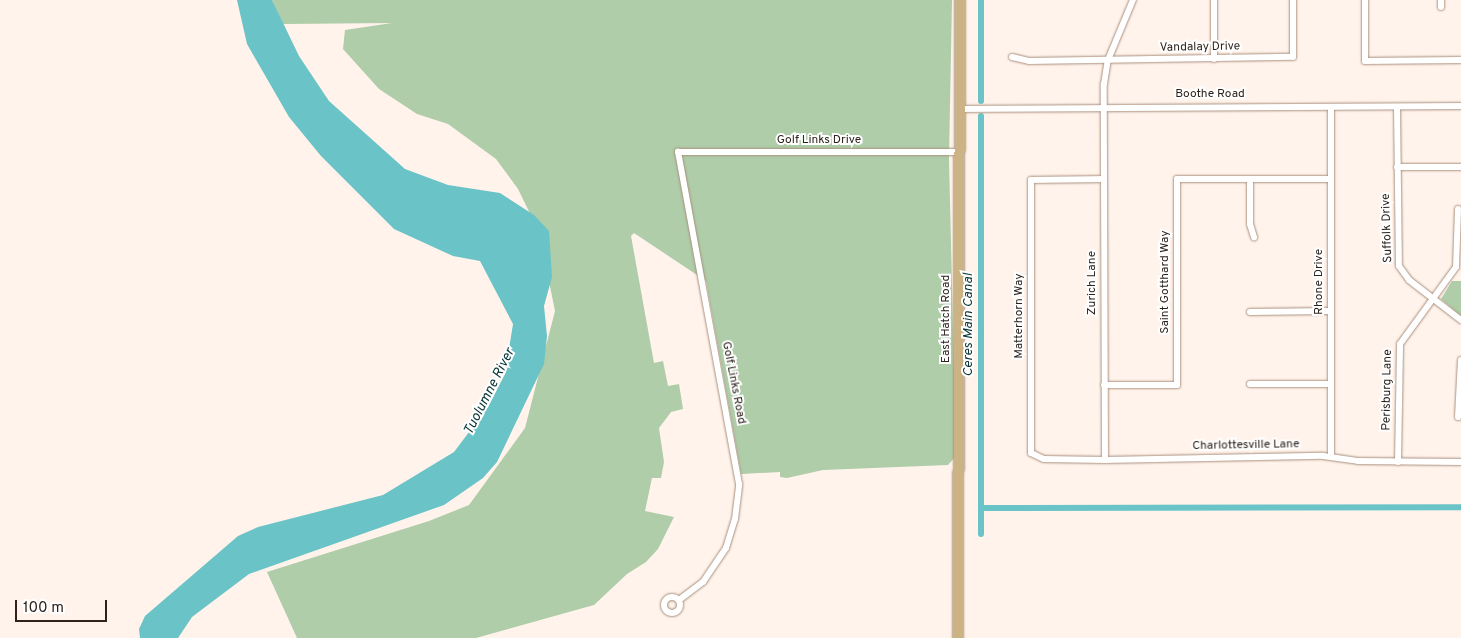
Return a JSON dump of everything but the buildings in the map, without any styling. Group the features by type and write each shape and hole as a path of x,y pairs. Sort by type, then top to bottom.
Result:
{"main road":[{"name":"East Hatch Road","path":"958,638 960,0"}],"street":[{"path":"1108,60 1118,41 1132,0"},
{"path":"1214,0 1214,59"},
{"name":"Vandalay Drive","path":"1012,57 1029,61 1293,57 1293,0"},
{"path":"1365,0 1365,61 1461,60"},
{"name":"Zurich Lane","path":"1105,460 1104,106 1108,60"},
{"name":"Boothe Road","path":"960,109 1104,106 1461,106"},
{"name":"Rhone Drive","path":"1331,107 1331,456"},
{"name":"Suffolk Drive","path":"1397,107 1397,259 1409,280 1461,320"},
{"name":"Golf Links Drive","path":"678,152 960,152"},
{"name":"Golf Links Road","path":"678,152 739,484 735,519 726,548 703,582 679,600"},
{"path":"1397,167 1461,167"},
{"name":"Matterhorn Way","path":"1031,453 1031,180 1104,179"},
{"name":"Saint Gotthard Way","path":"1104,385 1177,385 1177,179 1250,179"},
{"path":"1254,238 1250,224 1250,179 1331,179"},
{"name":"Perisburg Lane","path":"1398,462 1398,352 1404,337 1433,299 1458,260 1458,209"},
{"path":"1250,312 1331,311"},
{"path":"1458,417 1461,360"},
{"path":"1250,384 1330,384"},
{"name":"Charlottesville Lane","path":"1031,453 1044,458 1105,460 1331,456 1358,461 1461,462"}],"green space":[{"path":"272,0 952,0 949,159 956,456 948,465 823,470 787,478 780,477 780,472 741,474 706,281 634,233 631,236 654,363 663,361 668,386 679,384 683,409 671,412 659,428 664,462 661,478 652,478 645,511 674,517 658,549 646,562 627,574 594,605 476,638 297,638 267,572 429,521 469,505 525,428 555,311 539,232 518,189 496,159 448,124 417,114 379,89 343,49 345,30 392,23 283,24"},
{"path":"1452,281 1461,281 1461,316 1441,299"}],"water":[{"path":"237,0 272,0 299,56 329,101 405,169 448,185 500,193 534,215 549,231 552,277 544,306 547,336 544,364 497,462 483,478 444,505 249,574 192,617 178,638 140,638 139,629 145,616 238,536 258,527 383,495 454,452 488,407 505,374 513,324 480,261 453,256 394,229 321,156 289,117 247,44"}],"waterway":[{"name":"Ceres Main Canal","path":"981,0 981,101"},
{"name":"Ceres Main Canal","path":"981,116 981,534"},
{"path":"982,508 1461,507"}],"water label":[{"name":"Tuolumne River","path":"490,392"}]}
